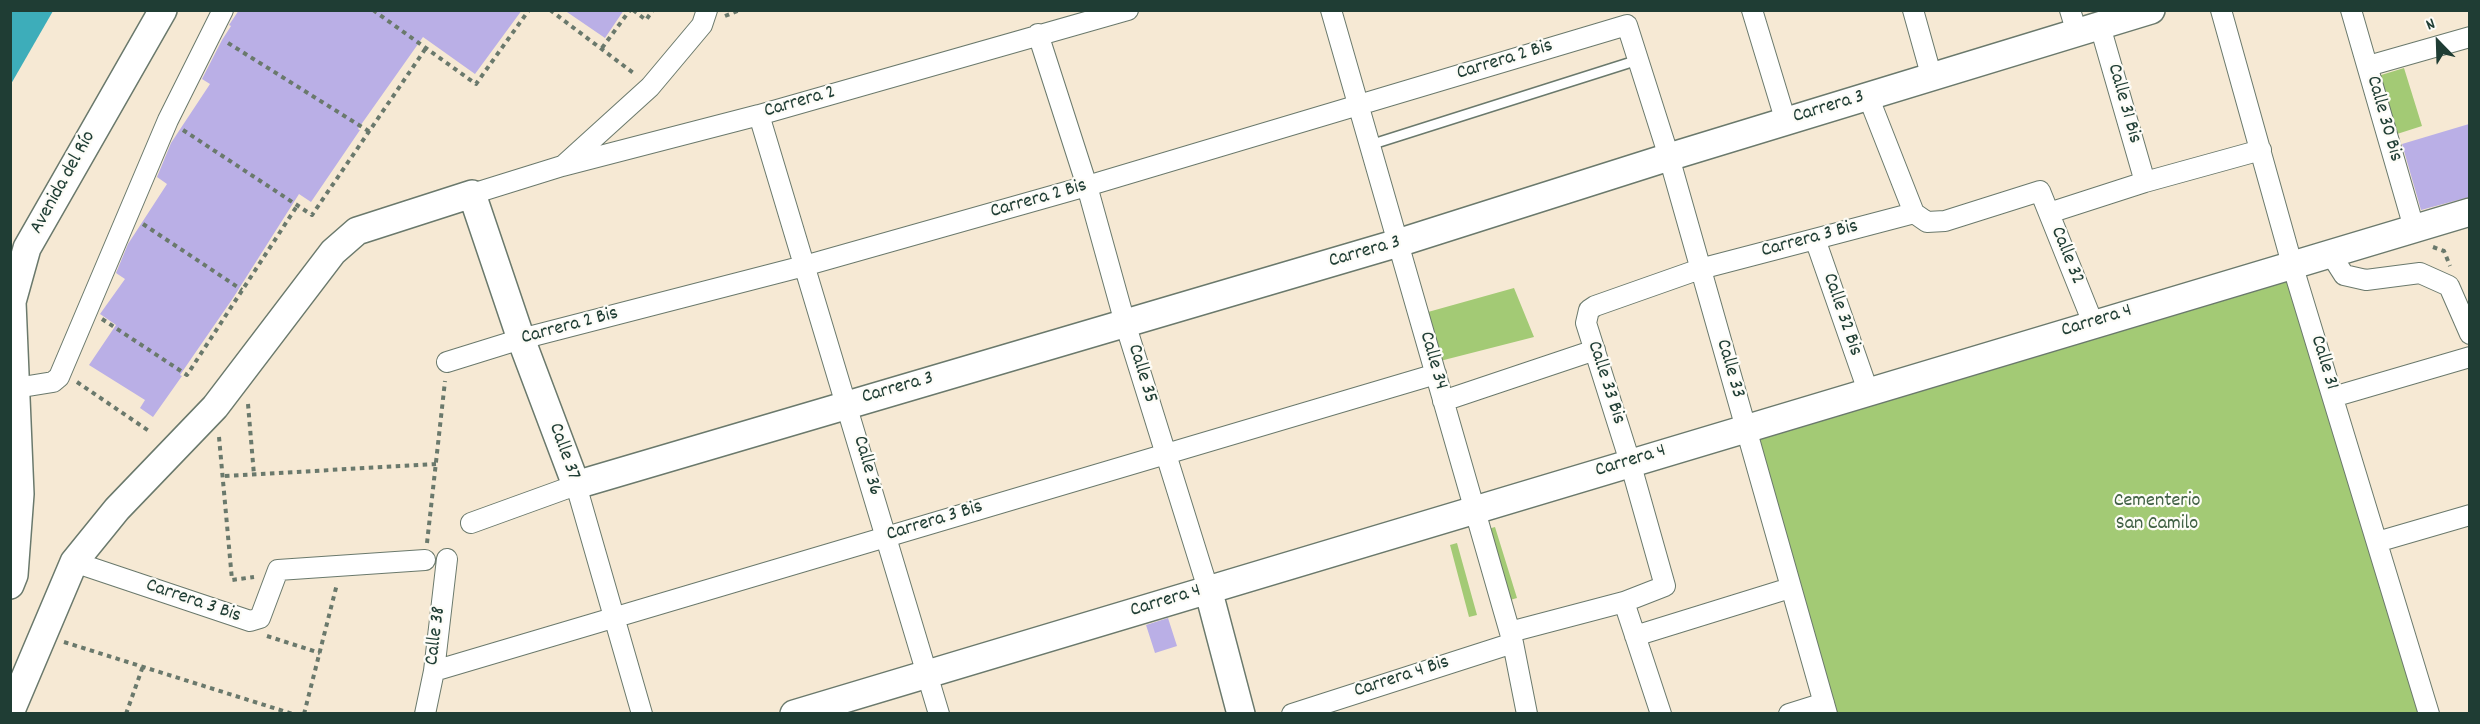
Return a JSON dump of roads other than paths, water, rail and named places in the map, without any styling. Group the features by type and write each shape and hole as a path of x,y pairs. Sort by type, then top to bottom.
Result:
{"street":[{"name":"Avenida del Río","path":"12,567 20,494 12,302 27,248 163,10"},
{"path":"16,388 53,382 62,372 87,309 130,215 168,120 223,10"},
{"path":"562,166 650,87 702,25 707,10"},
{"name":"Carrera 2","path":"472,194 562,166 759,115 1128,10"},
{"name":"Calle 34","path":"1331,10 1511,637 1527,714"},
{"path":"1752,10 1786,122"},
{"path":"1913,10 1932,78"},
{"name":"Carrera 3","path":"576,485 1398,243 1669,157 1932,78 2082,23 2151,10"},
{"name":"Calle 31","path":"2221,10 2292,264 2429,714"},
{"name":"Calle 30 Bis","path":"2351,10 2368,66 2426,224"},
{"name":"Calle 31 Bis","path":"2082,23 2145,182"},
{"name":"Carrera 2 Bis","path":"447,362 521,339 804,266 1087,186 1627,25"},
{"name":"Calle 33","path":"1627,25 1669,157 1826,708"},
{"name":"Calle 35","path":"1038,34 1087,186 1125,323 1208,589 1241,714"},
{"path":"2368,66 2469,37"},
{"path":"1868,96 1914,213"},
{"name":"Calle 36","path":"759,115 848,404 939,714"},
{"path":"2049,213 2145,182 2261,150"},
{"name":"Calle 32","path":"1914,213 1927,222 1945,221 2040,191 2093,323"},
{"path":"10,713 74,562 117,509 215,407 333,252 357,231 472,194"},
{"name":"Calle 37","path":"472,194 521,339 576,485 642,714"},
{"name":"Carrera 4","path":"794,714 2469,212"},
{"name":"Carrera 3 Bis","path":"1587,314 1595,306 1700,269 1914,213"},
{"name":"Calle 32 Bis","path":"1815,239 1868,391"},
{"path":"2330,253 2344,275 2366,280 2420,273 2449,286 2469,334"},
{"name":"Calle 33 Bis","path":"1587,314 1586,323 1666,582 1663,588 1624,602"},
{"path":"1443,401 1595,350"},
{"path":"2333,397 2469,357"},
{"name":"Carrera 3 Bis","path":"434,671 1436,374"},
{"path":"471,523 576,485"},
{"path":"2377,542 2469,515"},
{"name":"Calle 38","path":"425,714 434,671 447,558"},
{"name":"Carrera 3 Bis","path":"74,562 250,621 260,618 278,570 425,560"},
{"path":"1635,636 1790,588"},
{"path":"1511,637 1624,602 1661,714"},
{"name":"Carrera 4 Bis","path":"1292,714 1511,637"},
{"path":"1789,714 1826,708"}],"lane":[{"path":"1370,145 1638,60"}],"water":[{"path":"10,11 53,11 11,84"}],"park label":[{"name":"Cementerio San Camilo","path":"2157,514"}]}
